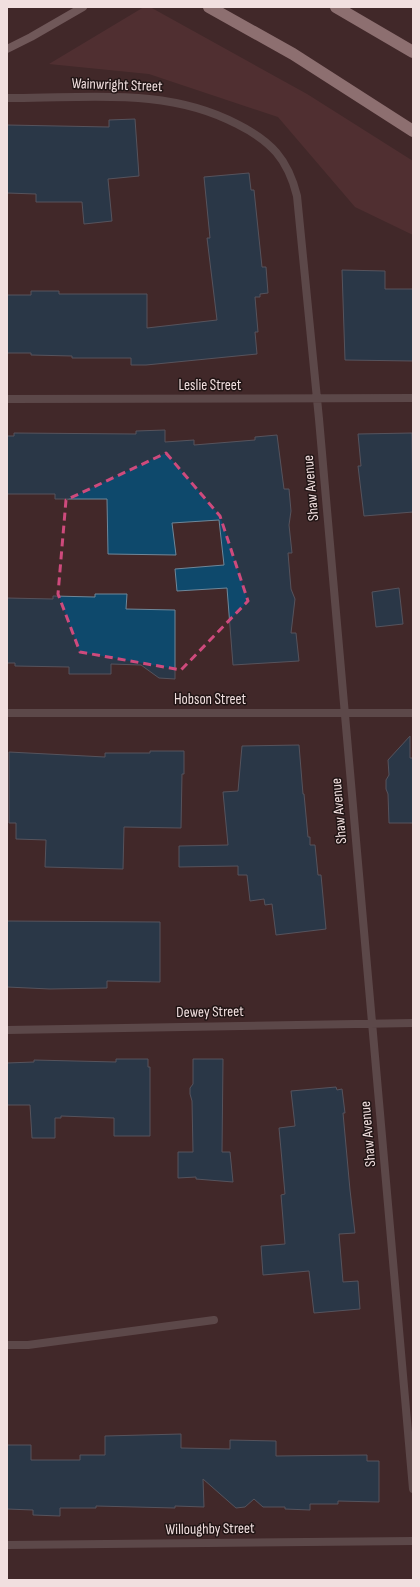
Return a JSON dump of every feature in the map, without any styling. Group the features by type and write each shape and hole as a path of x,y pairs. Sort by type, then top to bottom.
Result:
{"highway":[{"path":"209,7 293,54 413,130"},
{"path":"336,7 413,52"}],"street":[{"path":"7,48 31,37 82,7"},
{"name":"Wainwright Street","path":"7,98 130,97 172,101 195,106 215,113 266,141"},
{"name":"Shaw Avenue","path":"266,141 276,151 293,178 297,196 317,398 413,1488"},
{"name":"Leslie Street","path":"7,399 413,398"},
{"name":"Hobson Street","path":"7,713 413,713"},
{"name":"Dewey Street","path":"7,1030 372,1023 413,1024"},
{"path":"7,1345 28,1345 214,1320"},
{"name":"Willoughby Street","path":"7,1545 413,1541"}],"highlighted area":[{"path":"166,453 220,516 248,601 181,670 80,652 58,594 66,500"}],"shaded area":[{"path":"144,7 150,7 307,94 413,161 413,235 355,207 278,117 149,74 49,64"}],"building":[{"path":"135,119 139,176 108,179 112,221 84,224 82,202 36,202 36,194 7,193 7,125 109,127 109,120"},
{"path":"249,173 251,190 254,190 262,267 266,267 268,293 260,294 260,297 255,297 258,332 255,332 257,354 146,365 131,365 131,358 72,358 72,356 7,353 7,295 31,295 31,291 59,291 59,294 147,294 147,328 217,320 207,238 210,238 204,177"},
{"path":"342,270 385,271 385,289 413,289 413,361 345,360"},
{"path":"165,430 165,442 194,440 194,445 255,440 255,437 277,435 284,489 289,489 291,511 289,525 292,553 288,553 291,589 295,599 291,633 296,633 299,661 233,665 227,588 177,591 175,569 224,565 219,520 172,523 176,555 108,554 107,499 55,499 55,494 7,494 7,436 14,436 14,433 136,434 136,431"},
{"path":"412,433 413,512 364,516 358,466 361,466 358,434"},
{"path":"399,588 403,624 376,627 372,592"},
{"path":"95,594 127,594 126,609 175,610 175,679 159,678 141,665 111,664 111,674 69,674 69,667 15,666 15,663 7,663 7,598 53,599 53,596 95,597"},
{"path":"410,736 410,758 413,758 413,823 389,823 388,794 386,789 386,780 389,775 388,760"},
{"path":"299,745 308,837 310,837 310,845 315,845 318,875 321,875 326,929 276,935 272,904 265,905 264,899 250,901 247,875 238,875 238,866 179,867 179,846 228,845 223,792 238,791 242,746"},
{"path":"150,751 184,751 181,828 124,827 123,869 45,867 46,840 16,839 16,823 9,823 9,752 105,757 105,753 150,753"},
{"path":"7,921 160,922 160,982 107,981 107,988 50,989 7,987"},
{"path":"116,1059 148,1059 148,1067 150,1067 150,1136 114,1136 114,1118 61,1116 61,1118 55,1118 55,1138 32,1138 30,1105 7,1105 7,1063 34,1062 34,1060 116,1062"},
{"path":"193,1059 223,1059 222,1152 230,1152 233,1182 196,1179 196,1177 178,1178 178,1152 193,1152 192,1101 190,1088 193,1084"},
{"path":"336,1087 337,1090 342,1089 355,1233 339,1234 343,1282 358,1281 360,1309 314,1313 309,1271 263,1275 261,1246 285,1244 281,1195 285,1194 279,1128 295,1126 291,1091"},
{"path":"181,1434 181,1448 230,1449 230,1440 276,1441 276,1456 367,1455 367,1461 379,1461 379,1502 338,1501 338,1504 310,1504 310,1510 285,1509 285,1507 263,1507 254,1499 245,1507 236,1508 203,1479 204,1507 175,1506 175,1508 96,1506 96,1508 60,1508 60,1516 33,1515 33,1510 7,1509 7,1445 31,1445 31,1460 80,1460 80,1455 105,1455 105,1436"}]}
